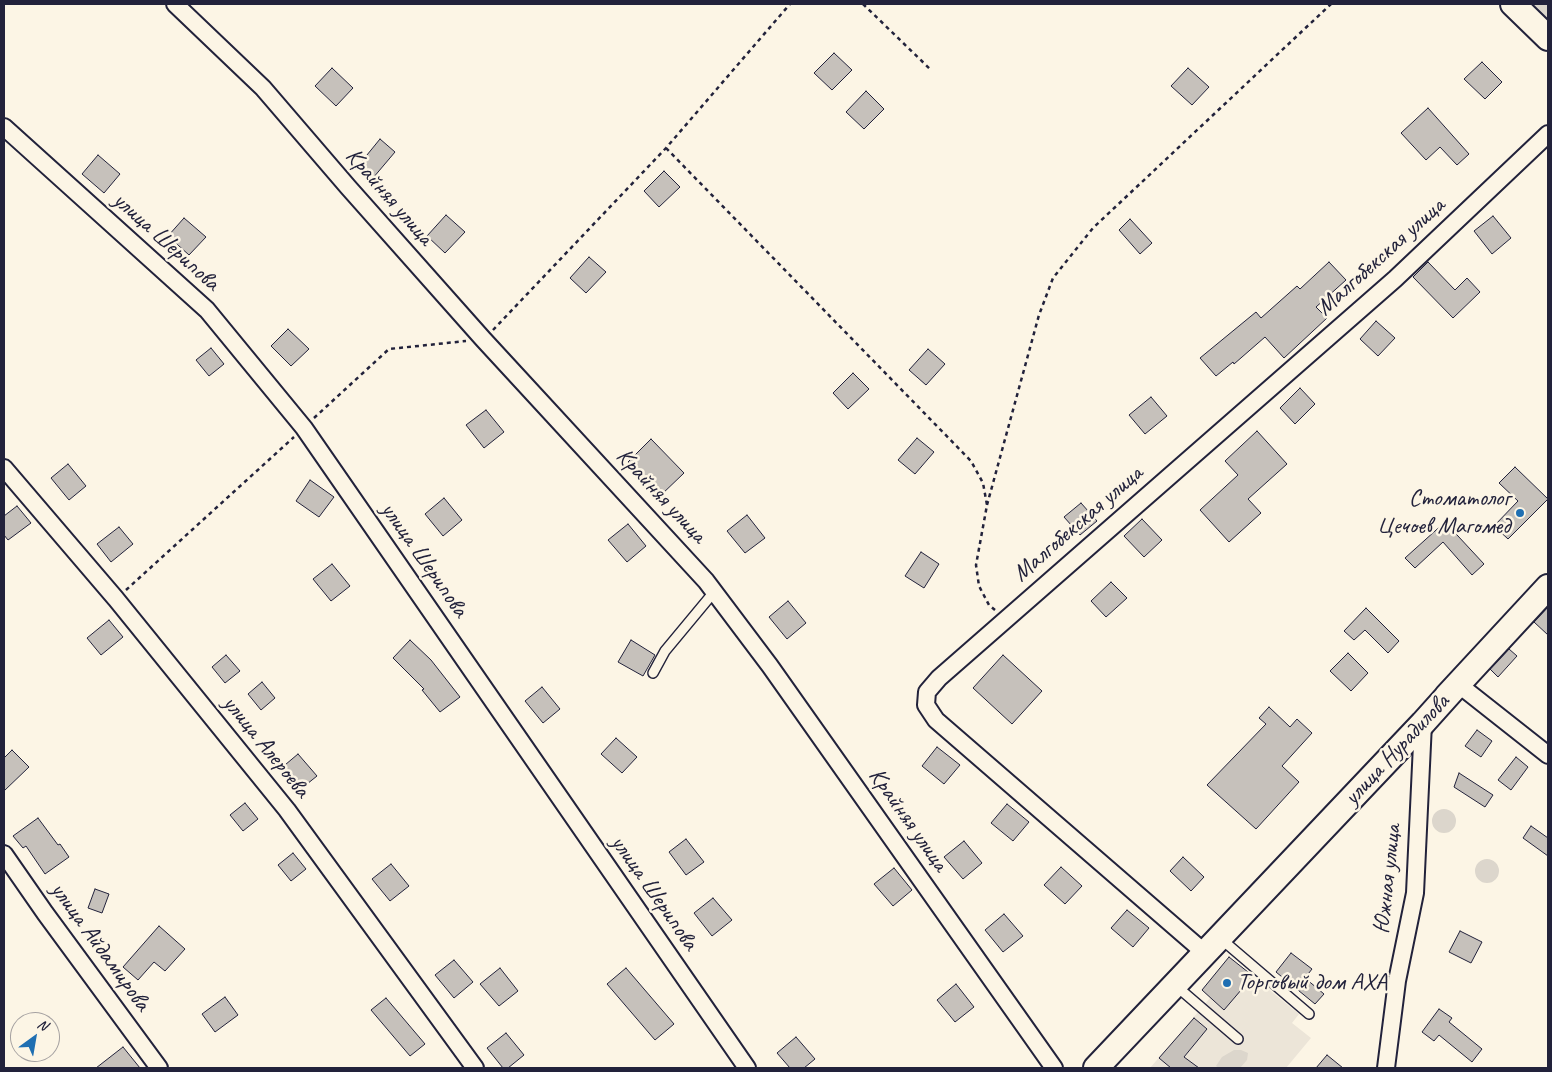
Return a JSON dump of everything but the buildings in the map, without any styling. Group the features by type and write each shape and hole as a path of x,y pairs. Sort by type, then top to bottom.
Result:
{"street":[{"name":"Крайняя улица","path":"175,4 263,88 477,332 706,581 770,666 1054,1068"},
{"path":"1513,4 1548,38"},
{"name":"улица Шерипова","path":"4,127 207,310 304,428 747,1068"},
{"name":"Малгобекская улица","path":"1212,945 936,720 926,705 927,692 939,678 1394,279 1548,134"},
{"name":"улица Алероева","path":"4,468 116,599 287,810 475,1068"},
{"path":"1548,587 1458,684 1548,755"},
{"name":"улица Нурадилова","path":"1096,1068 1458,684"},
{"name":"улица Нурадилова","path":"1212,945 1458,684"},
{"name":"Южная улица","path":"1390,1066 1397,981 1415,893 1423,723"},
{"name":"улица Айдамирова","path":"4,854 158,1068"}],"lane":[{"path":"653,673 665,651 714,592"},
{"path":"1212,945 1309,1014"},
{"path":"1175,984 1238,1039"}],"path":[{"path":"863,4 930,68"},
{"path":"1006,619 989,605 979,586 976,565 987,505 1039,315 1054,278 1093,228 1331,4"},
{"path":"666,148 971,460 983,483 987,505"}],"shaded area":[{"path":"1513,4 1548,4 1548,38"},
{"path":"1444,809 1449,810 1455,816 1455,826 1449,832 1444,833 1439,832 1433,826 1432,821 1433,816 1439,810"},
{"path":"1487,859 1492,860 1498,866 1498,876 1492,882 1487,883 1482,882 1476,876 1475,871 1476,866 1482,860"},
{"path":"1229,957 1299,1014 1292,1023 1311,1038 1286,1068 1150,1068 1210,998 1202,990"},
{"path":"1234,1050 1248,1053 1247,1060 1240,1068 1219,1068 1216,1066 1222,1057"}],"place":[{"name":"Стоматолог Цечоев Магомед","path":"1520,513"},
{"name":"Торговый дом АХА","path":"1227,983"}]}
